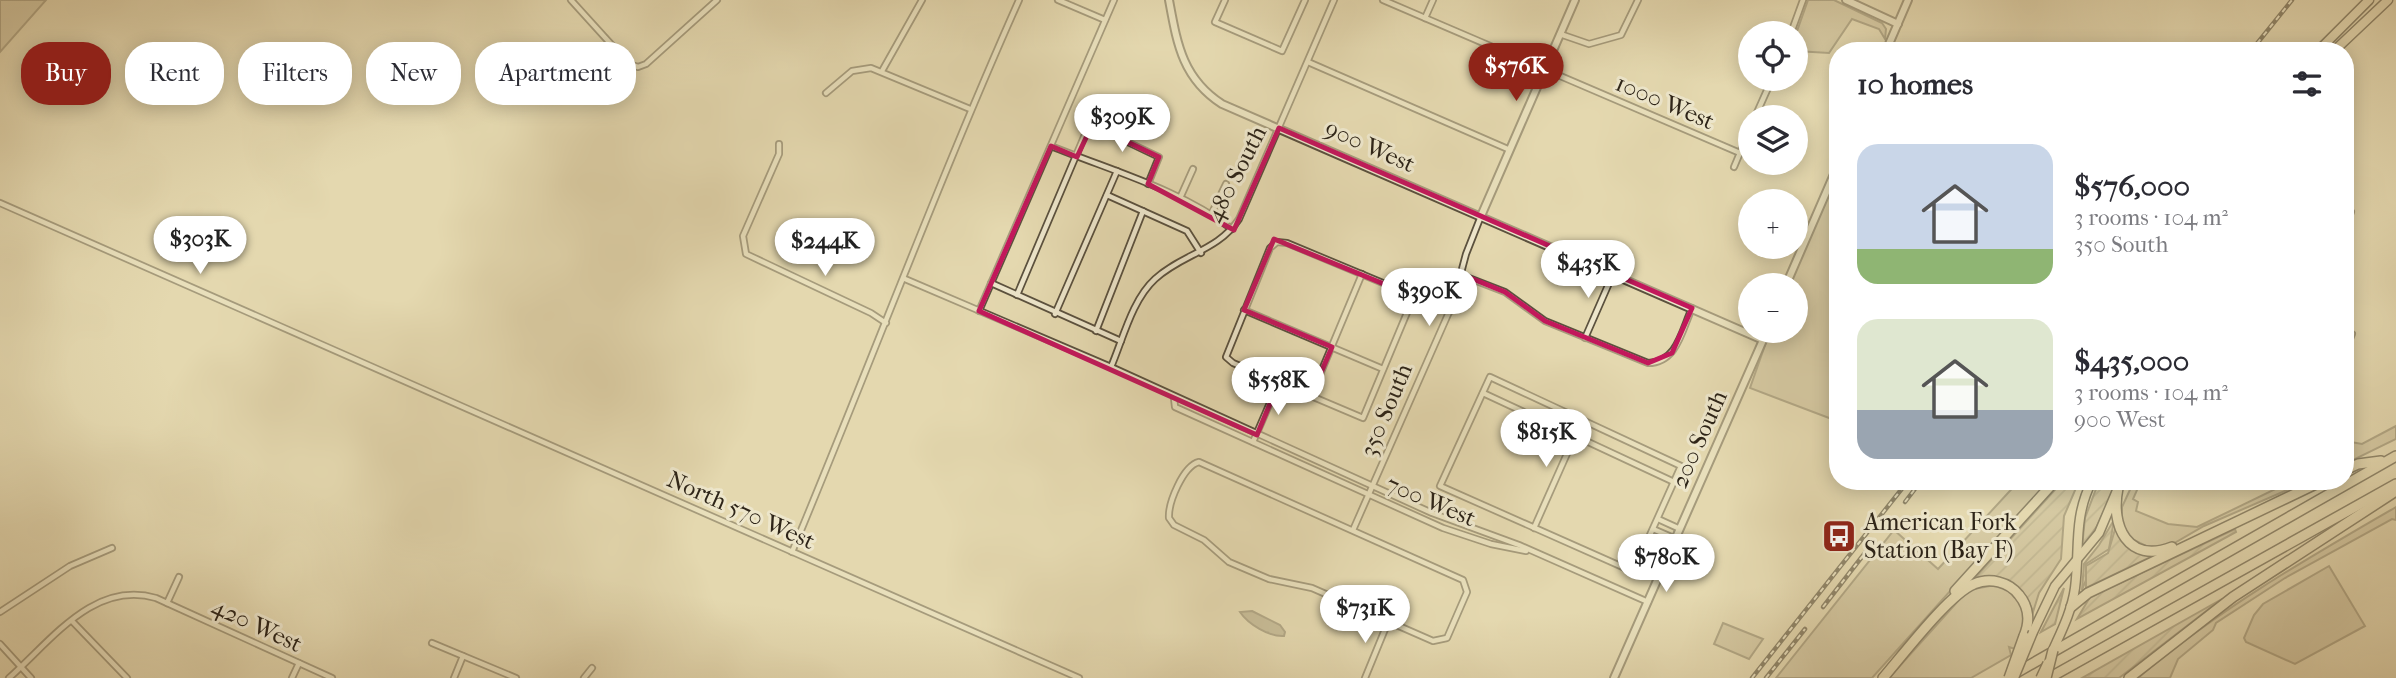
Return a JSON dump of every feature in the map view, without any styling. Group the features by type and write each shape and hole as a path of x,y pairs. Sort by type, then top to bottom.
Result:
{"highway":[{"path":"2327,42 2369,0"},
{"path":"2344,42 2388,0"},
{"path":"2354,479 2396,456"},
{"path":"2354,466 2386,461"},
{"path":"2048,678 2396,484"},
{"path":"1883,678 1955,592 2047,490"},
{"path":"2048,678 2053,650 2071,607 2079,517 2089,490"},
{"path":"2010,678 2052,591 2103,525 2118,490"},
{"path":"2120,490 2118,526 2128,541 2142,550 2164,551 2225,523 2242,520"},
{"path":"2071,607 2084,595 2304,490"},
{"path":"2010,678 2336,490"},
{"path":"2129,678 2233,597 2396,491"},
{"path":"1927,628 1968,587 1990,581 2012,588 2024,601 2029,634"}],"main road":[{"path":"2040,678 2053,650"}],"street":[{"path":"571,0 629,64 638,67 646,64 717,0"},
{"path":"882,71 922,0"},
{"path":"792,552 905,279 970,110 1020,0"},
{"path":"1058,0 1105,20"},
{"path":"979,311 1114,0"},
{"name":"900 West","path":"1169,0 1179,53 1198,83 1222,104 1738,328"},
{"path":"1224,0 1215,22 1282,51 1305,0"},
{"name":"480 South","path":"1111,367 1138,302 1153,281 1221,240 1232,229 1334,0"},
{"name":"1000 West","path":"1383,0 1738,152"},
{"path":"1425,18 1433,0"},
{"name":"350 South","path":"1353,530 1450,311 1468,246 1575,0"},
{"path":"1560,34 1589,44 1621,36 1638,0"},
{"path":"1795,21 1802,0"},
{"path":"1846,0 1898,24"},
{"path":"1890,42 1908,0"},
{"path":"1308,62 1510,150"},
{"path":"826,93 852,71 871,68 970,110"},
{"path":"1017,295 1086,132 1092,125 1159,157 1148,184"},
{"path":"779,144 779,154 743,236 744,251 751,259 865,310 886,323"},
{"path":"1051,146 1180,198 1212,214 1232,229"},
{"path":"1734,167 1738,158"},
{"path":"1180,198 1193,169"},
{"path":"1055,314 1117,171"},
{"path":"1212,214 1226,184"},
{"path":"1791,273 1829,185"},
{"path":"1107,195 1187,231 1201,253"},
{"name":"North 570 West","path":"0,203 1079,678"},
{"path":"1096,331 1143,211"},
{"path":"1414,296 1363,418 1227,359 1227,352 1244,310 1270,248 1276,242 1287,243 1450,311"},
{"path":"1586,338 1613,273"},
{"path":"1311,396 1362,274"},
{"path":"1461,275 1505,292 1539,318 1644,362 1656,362 1672,353 1692,307"},
{"name":"700 West","path":"905,279 1111,367 1174,398 1432,513 1534,552 1648,602"},
{"path":"991,283 1055,314 1122,341"},
{"path":"1244,310 1383,369"},
{"name":"200 South","path":"1614,678 1762,343"},
{"path":"1490,377 1681,466 1638,564 1625,568 1440,486 1483,393 1490,377"},
{"path":"1253,442 1279,382"},
{"path":"1483,393 1674,482"},
{"name":"700 West","path":"1174,398 1172,403 1175,407 1458,534 1491,544 1534,552"},
{"path":"1534,528 1582,420"},
{"path":"1199,462 1353,530 1467,584 1467,592 1442,641 1433,641 1306,585 1269,579 1229,562 1204,540 1174,525 1168,512 1187,469 1199,462"},
{"path":"1658,519 1681,529"},
{"path":"1653,529 1676,539"},
{"path":"0,612 70,566 112,548"},
{"path":"167,603 179,577"},
{"name":"420 West","path":"9,678 94,603 117,595 142,594 332,678"},
{"path":"72,621 127,678"},
{"path":"1365,678 1388,622"},
{"path":"432,643 516,678"},
{"path":"0,644 31,678"},
{"path":"454,678 463,656"},
{"path":"292,678 299,663"},
{"path":"584,678 592,668"}],"highlighted area":[{"path":"1092,125 1159,157 1148,184 1234,230 1279,128 1692,308 1672,353 1648,363 1545,321 1505,292 1463,275 1450,311 1274,239 1244,310 1332,347 1311,396 1279,382 1257,435 979,311 1051,146 1077,157"}],"shaded area":[{"path":"0,0 46,0 0,52"},
{"path":"1808,0 1834,0 1882,23 1886,29 1885,39 1879,29 1852,19 1836,42 1829,42 1829,53 1808,52 1808,21 1801,21"},
{"path":"1829,193 1829,418 1750,388 1766,343 1808,343 1808,273 1794,273 1800,259 1808,259 1808,241"},
{"path":"2396,426 2396,439 2354,460 2354,443 2362,444"},
{"path":"2011,490 2041,490 1872,678 1776,678 1894,530 1938,569"},
{"path":"2055,490 2075,490 2064,516 2061,559 2039,593 2033,612 2018,587 2003,579 1975,578"},
{"path":"2096,490 2114,490 2097,526 2082,547 2085,518"},
{"path":"2130,490 2137,490 2133,499 2138,502 2136,511 2168,524 2197,527 2273,490 2287,490 2204,526 2171,545 2148,547 2132,539 2122,525 2122,507"},
{"path":"2396,507 2396,520 2392,519 2285,578 2216,623 2213,630 2178,659 2170,678 2138,678 2230,608"},
{"path":"2114,520 2109,549 2086,564 2086,580 2082,590 2084,564"},
{"path":"2116,526 2120,535 2155,555 2086,588 2086,566 2108,553"},
{"path":"2235,529 2236,532 2077,619 2090,597"},
{"path":"2329,566 2365,626 2295,664 2246,642 2244,638 2254,615 2263,604"},
{"path":"2001,584 2019,596 2025,621 2015,649 2009,647 2011,655 1971,678 1889,678 1968,590"},
{"path":"2064,588 2055,624 2041,632"},
{"path":"2222,599 2119,678 2082,678"},
{"path":"1723,623 1763,639 1749,659 1714,644"}],"water":[{"path":"1252,611 1280,625 1285,632 1284,636 1259,629 1240,612"}],"railway":[{"path":"2258,42 2292,0"},
{"path":"1752,678 1901,490"},
{"path":"1905,502 1914,490"},
{"path":"1823,607 1868,549"},
{"path":"1766,678 1805,629"}],"place":[{"name":"American Fork Station (Bay F)","path":"1839,536"}]}
